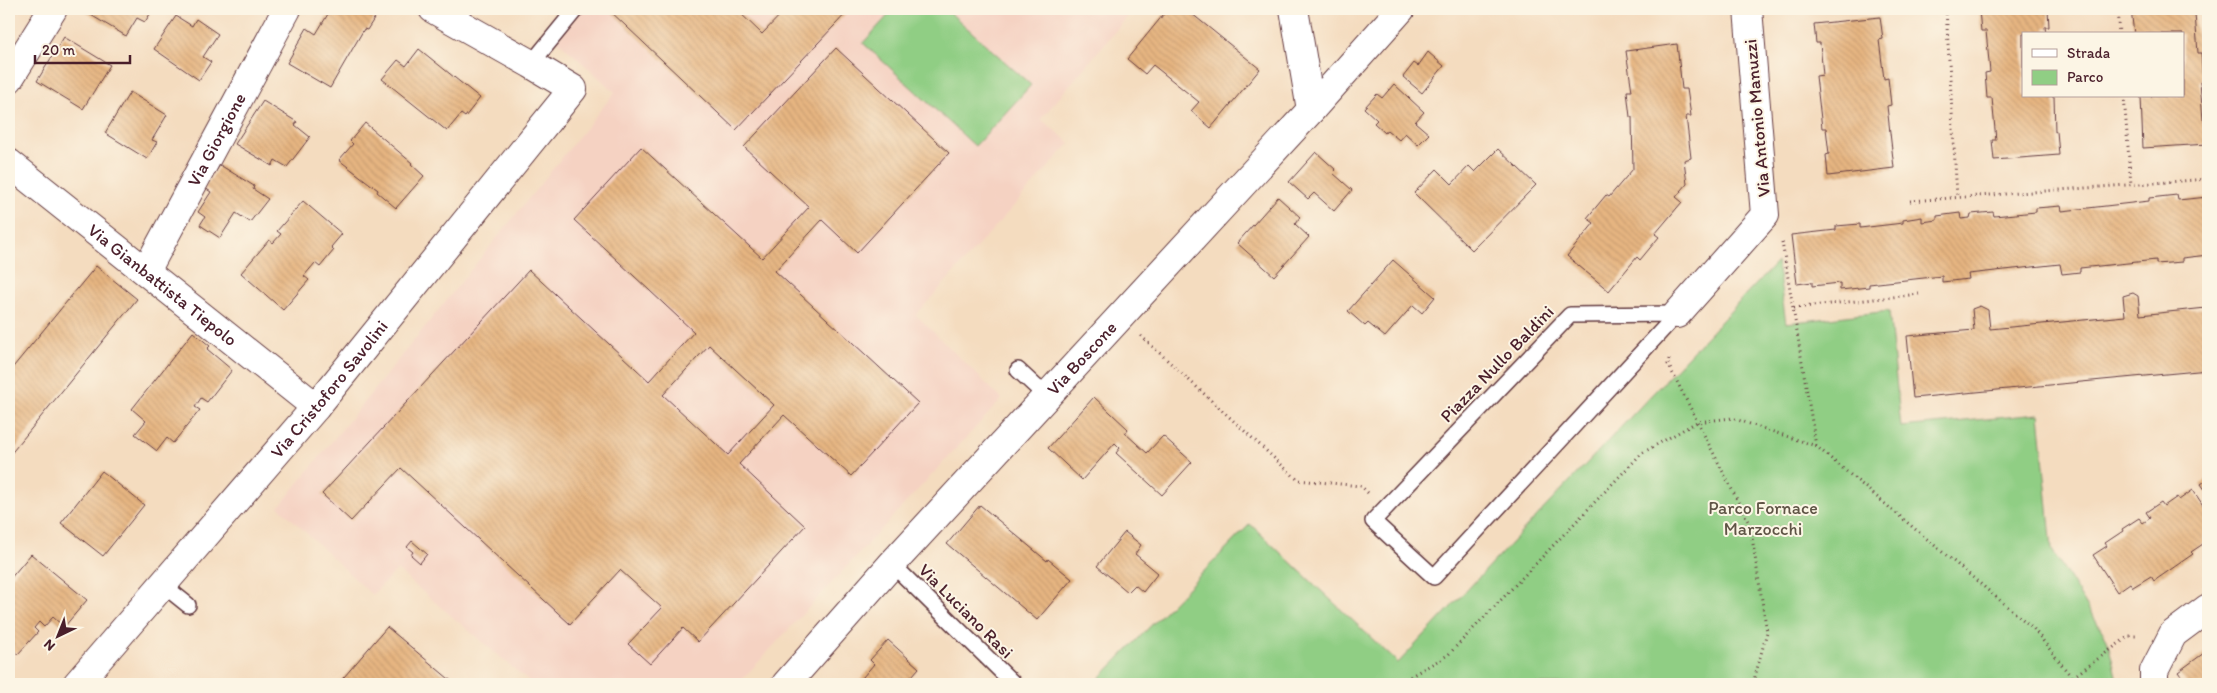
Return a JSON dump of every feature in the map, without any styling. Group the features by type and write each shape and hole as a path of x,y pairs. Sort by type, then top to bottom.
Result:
{"street":[{"path":"9,79 53,9"},
{"name":"Via Giorgione","path":"146,271 287,9"},
{"path":"433,9 531,64"},
{"path":"1294,9 1312,110"},
{"name":"Via Boscone","path":"786,684 892,564 1312,110 1401,9"},
{"name":"Via Antonio Manuzzi","path":"1677,314 1765,214 1748,9"},
{"name":"Via Cristoforo Savolini","path":"77,684 316,407 573,89 531,64"},
{"name":"Via Gianbattista Tiepolo","path":"9,163 316,407"},
{"path":"2154,684 2154,671 2173,634 2208,608"}],"lane":[{"path":"531,64 576,9"},
{"name":"Piazza Nullo Baldini","path":"1677,314 1434,577 1373,521 1570,315 1677,314"},
{"path":"1018,370 1047,397"},
{"name":"Via Luciano Rasi","path":"892,564 1014,684"},
{"path":"163,585 188,605"}],"path":[{"path":"1946,9 1957,197"},
{"path":"2117,9 2119,32"},
{"path":"2124,98 2131,185"},
{"path":"1910,201 2208,179"},
{"path":"1765,214 1776,214 1794,308 1816,446"},
{"path":"1794,308 1918,294"},
{"path":"1677,314 1668,364 1750,525 1767,632 1753,684"},
{"path":"1122,317 1298,480 1361,486 1385,510"},
{"path":"1397,684 1448,655 1642,453 1696,422 1732,418 1816,446 2033,628 2073,677 2076,684"},
{"path":"2073,677 2129,636 2173,634"}],"shaded area":[{"path":"583,9 1134,9 1041,119 1070,143 916,315 1002,399 738,684 532,684 397,570 372,595 279,507 615,92 557,40"}],"green space":[{"path":"894,9 946,9 1031,85 975,146 863,43"},
{"name":"Parco Fornace Marzocchi","path":"1777,262 1786,323 1889,311 1901,427 2039,414 2052,550 2107,639 2118,684 1094,684 1250,524 1398,663"}],"building":[{"path":"86,9 148,9 146,11 150,14 145,22 137,18 126,36 84,11"},
{"path":"331,9 374,9 379,11 367,30 364,29 330,88 287,63 307,28 316,34"},
{"path":"608,9 736,9 762,34 786,9 850,9 736,130"},
{"path":"1168,9 1186,9 1260,69 1211,128 1191,111 1199,102 1153,65 1145,74 1127,59"},
{"path":"2048,9 2049,27 2045,27 2046,32 2022,32 2022,98 2054,98 2055,132 2057,131 2059,155 1994,160 1992,140 1996,140 1992,98 1987,98 1985,73 1990,72 1986,31 1981,31 1979,10"},
{"path":"2131,9 2197,9 2195,14 2198,53 2201,53 2203,82 2200,82 2203,120 2207,120 2208,144 2143,148 2141,98 2184,98 2184,32 2134,32"},
{"path":"176,16 192,26 196,19 218,34 203,57 211,62 199,80 154,49"},
{"path":"1880,17 1883,39 1879,40 1884,79 1888,78 1891,105 1887,106 1894,168 1828,176 1826,155 1829,154 1826,128 1822,128 1816,76 1823,75 1820,43 1816,43 1814,24"},
{"path":"64,37 110,65 83,109 37,81"},
{"path":"1677,44 1682,89 1687,89 1691,116 1686,116 1691,158 1684,160 1687,184 1676,197 1682,202 1655,234 1659,237 1640,260 1637,257 1609,291 1567,256 1594,223 1587,218 1606,195 1609,197 1633,169 1632,117 1630,117 1627,91 1632,91 1626,51"},
{"path":"836,48 949,153 857,253 822,220 775,271 918,403 851,476 784,415 739,464 805,526 698,642 683,628 650,664 628,644 662,608 620,570 570,624 401,468 351,521 322,494 529,270 649,381 694,332 574,220 641,147 762,258 809,207 744,147","holes":["709,345 774,405 728,455 663,395"]},
{"path":"419,49 480,98 465,117 461,114 447,131 382,79 398,60 406,66"},
{"path":"1428,52 1444,66 1422,93 1403,77 1414,63 1418,66"},
{"path":"1394,84 1424,112 1415,122 1429,134 1418,145 1405,133 1399,140 1387,130 1385,133 1374,123 1377,120 1364,108 1377,94 1382,98"},
{"path":"130,92 167,115 152,140 157,142 147,159 105,133"},
{"path":"263,101 297,122 295,125 310,137 287,167 275,160 272,166 235,144"},
{"path":"365,123 412,163 424,176 396,208 377,192 378,190 339,160 353,144 350,141"},
{"path":"1498,149 1536,185 1472,250 1414,193 1437,169 1452,184 1469,166 1475,172"},
{"path":"1316,152 1336,170 1333,173 1352,190 1334,211 1314,193 1308,199 1289,182"},
{"path":"220,165 254,186 253,189 268,199 250,222 236,213 220,238 200,225 205,217 198,212 211,192 205,188"},
{"path":"2177,195 2178,200 2208,197 2208,255 2182,258 2182,262 2156,264 2156,260 2080,268 2080,272 2062,274 2060,264 1968,274 1969,279 1942,282 1942,276 1869,284 1869,287 1840,290 1840,283 1812,286 1812,282 1797,284 1791,235 1836,230 1836,226 1860,224 1860,228 1903,223 1903,220 1922,217 1922,222 1937,220 1937,216 1960,213 1961,219 1970,218 1971,214 1993,212 1994,216 2036,212 2036,208 2061,206 2062,211 2149,201 2149,198"},
{"path":"1278,197 1300,217 1295,224 1309,237 1274,276 1237,243"},
{"path":"303,201 342,234 331,247 334,250 320,267 315,263 304,276 309,280 283,310 241,273 269,240 273,243 281,234 277,231"},
{"path":"1393,260 1435,297 1422,313 1413,305 1385,337 1368,323 1365,326 1348,311"},
{"path":"96,266 137,299 9,456 9,372"},
{"path":"2133,293 2138,296 2140,315 2206,308 2208,370 1913,398 1907,336 1974,330 1972,309 1980,306 1988,310 1990,329 2125,316 2123,296"},
{"path":"193,332 210,346 207,349 232,370 207,402 201,398 195,407 200,410 173,443 167,438 157,451 135,434 146,421 132,409"},
{"path":"1094,397 1128,429 1125,433 1147,453 1163,436 1192,462 1162,495 1116,453 1120,448 1115,443 1082,480 1048,448"},
{"path":"102,471 144,505 103,556 61,523"},
{"path":"2208,479 2208,494 2201,484"},
{"path":"2193,490 2208,513 2208,534 2203,538 2206,542 2191,552 2193,554 2154,581 2151,576 2133,587 2130,583 2117,592 2093,555 2107,546 2105,543 2123,531 2122,529 2139,518 2143,523 2150,518 2146,512 2161,502 2164,506 2177,497 2179,500"},
{"path":"980,505 1047,561 1048,559 1072,579 1037,620 947,544"},
{"path":"1125,532 1141,545 1135,554 1158,573 1143,592 1135,585 1128,592 1097,566"},
{"path":"412,541 427,554 420,563 411,555 413,552 407,547"},
{"path":"31,554 87,600 64,627 53,617 44,627 39,622 34,628 38,632 18,654 9,647 9,580"},
{"path":"387,627 455,684 338,684"},
{"path":"888,640 919,668 905,684 857,684 874,664 870,660"},
{"path":"2208,650 2208,684 2187,684 2178,672"}]}
